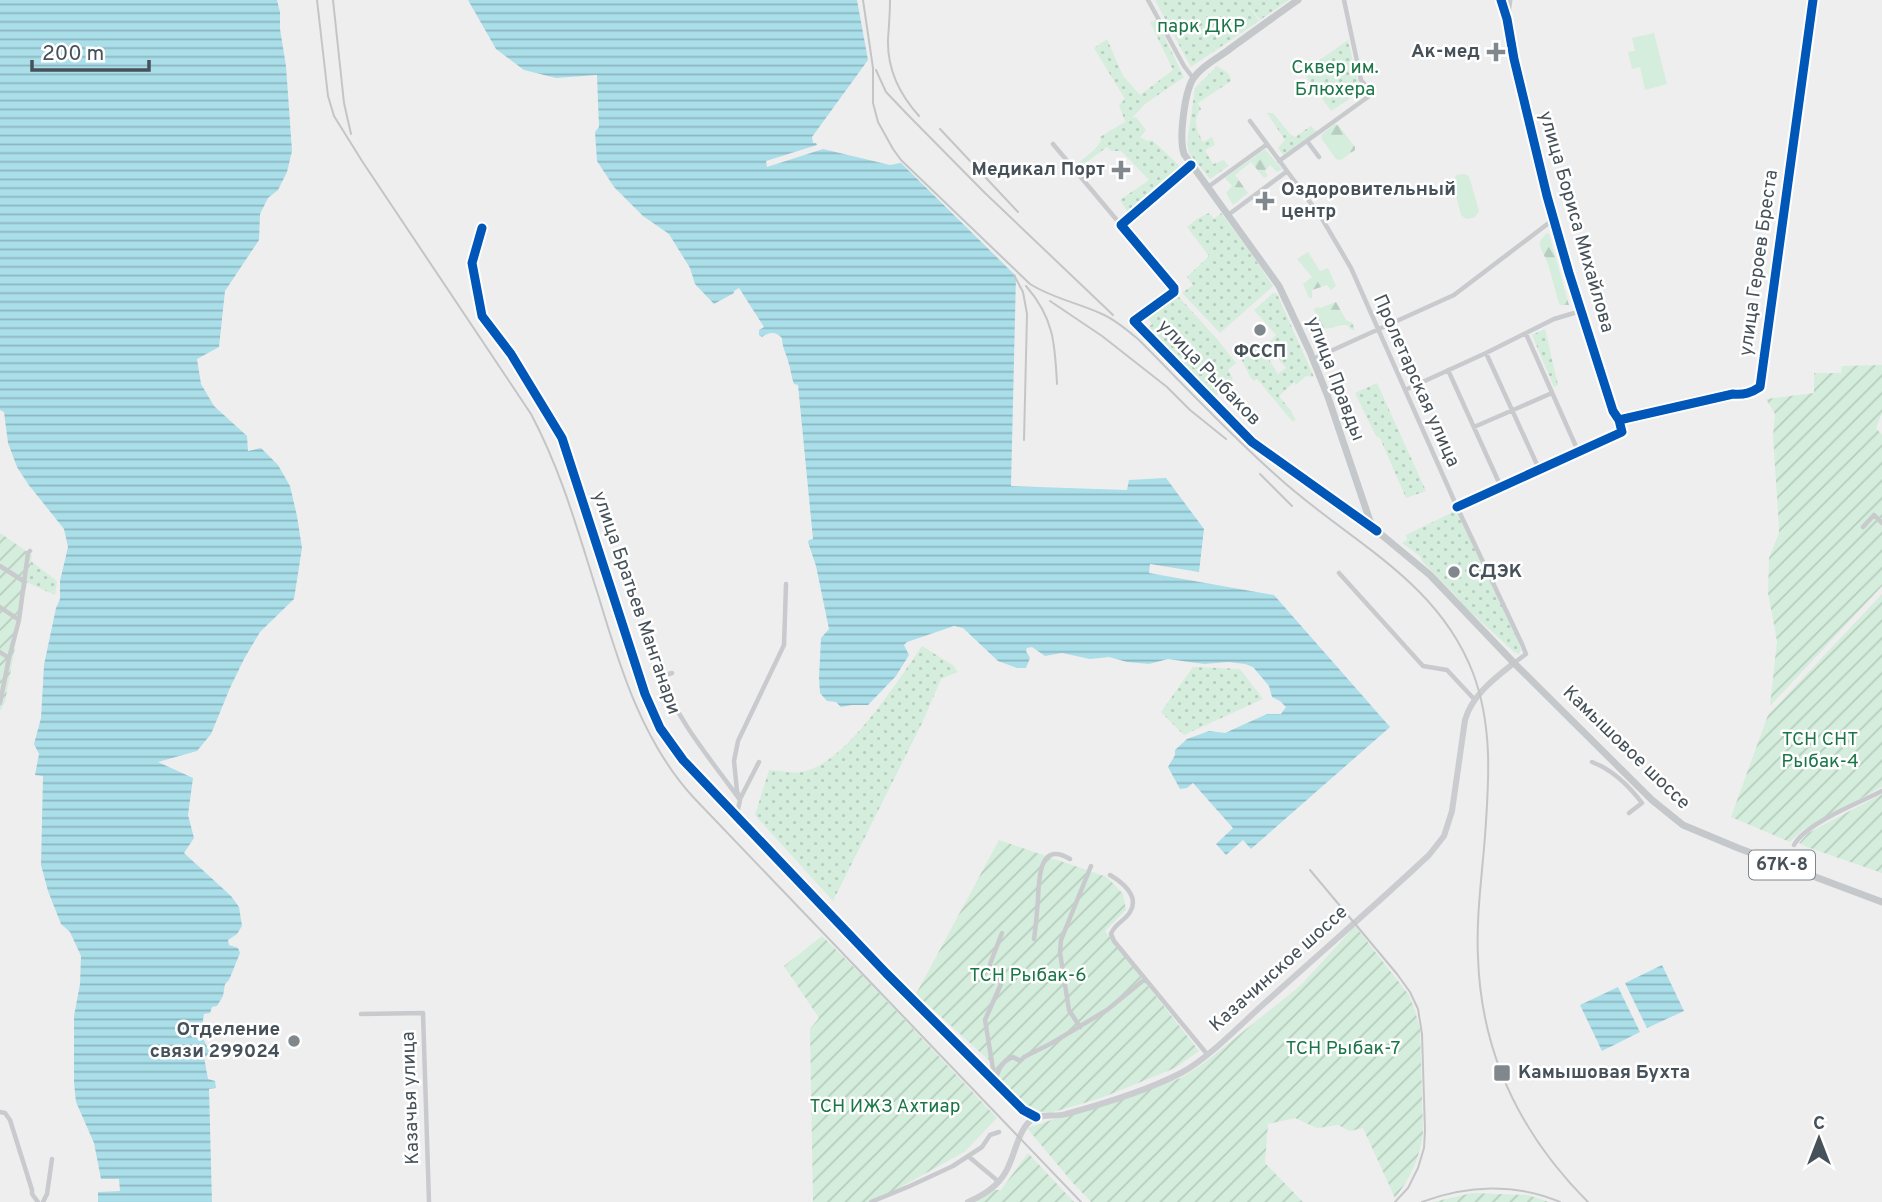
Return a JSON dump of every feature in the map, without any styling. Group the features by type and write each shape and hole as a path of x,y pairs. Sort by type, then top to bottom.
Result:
{"main road":[{"path":"1193,78 1297,0"},
{"name":"улица Правды","path":"1193,78 1181,143 1184,155 1279,286 1328,397 1370,521 1377,531 1430,575 1514,663"},
{"name":"Казачинское шоссе","path":"1036,1117 1063,1115 1160,1082 1184,1071 1207,1054 1429,855 1444,836 1452,811 1468,708 1474,699 1514,663"},
{"name":"Камышовое шоссе","path":"1514,663 1652,800 1683,825 1882,902"},
{"path":"968,1202 999,1182 1011,1162 1023,1130 1027,1123 1036,1117"}],"street":[{"path":"1148,0 1193,78"},
{"path":"1279,161 1372,94 1361,80 1344,0"},
{"name":"улица Бориса Михайлова","path":"1501,0 1554,219 1622,432 1578,452"},
{"name":"улица Бориса Михайлова","path":"1507,19 1510,0"},
{"name":"улица Героев Бреста","path":"1619,420 1733,394 1741,395 1760,387 1813,0"},
{"name":"Пролетарская улица","path":"1250,121 1321,217 1347,262 1522,644 1526,654 1514,663"},
{"path":"1307,141 1319,157"},
{"path":"1052,144 1121,225 1191,165"},
{"path":"1209,187 1266,145"},
{"path":"1228,215 1286,172"},
{"path":"1313,359 1454,295 1554,219"},
{"name":"улица Рыбаков","path":"1121,225 1174,288 1174,292 1134,321 1252,442 1377,531"},
{"name":"улица Братьев Манганари","path":"482,228 472,263 482,316 511,354 562,438 645,694 660,727 683,760 886,973 1023,1110 1036,1117"},
{"path":"1405,390 1554,319 1581,310"},
{"path":"1457,507 1578,452 1526,334"},
{"path":"1486,353 1539,469"},
{"path":"1448,370 1501,487"},
{"path":"1474,427 1552,393"},
{"path":"1863,527 1874,515 1882,523"},
{"path":"0,703 19,620 30,551"},
{"path":"0,566 25,582"},
{"path":"1339,573 1423,666 1447,670 1474,699"},
{"path":"740,800 734,761 738,741 784,645 786,584"},
{"path":"0,607 19,620"},
{"path":"0,652 9,657"},
{"path":"671,673 662,676 668,696 740,800"},
{"path":"737,815 740,800 759,762"},
{"path":"1592,762 1606,767 1629,786 1642,803 1629,813"},
{"path":"1794,845 1802,834 1882,791"},
{"path":"1034,939 1042,864 1047,857 1055,854 1070,859"},
{"path":"1080,1027 1069,1010 1060,953 1061,940 1091,866"},
{"path":"1110,876 1129,890 1133,904 1130,912 1113,929 1111,934 1114,941 1207,1054"},
{"path":"995,1082 985,1020 1001,984 1000,979 991,972 990,964 1002,933"},
{"path":"995,1082 1006,1059 1013,1057 1020,1061 1080,1027 1107,1010 1146,978"},
{"name":"Казачья улица","path":"361,1014 423,1013 429,1202"},
{"path":"0,1112 10,1119 32,1195 40,1202 47,1194 52,1159"},
{"path":"871,1202 953,1166 982,1147 990,1135 999,1132"},
{"path":"968,1156 999,1182"}],"green space":[{"name":"парк ДКР","path":"1155,0 1289,0 1260,20 1245,1 1259,21 1191,67"},
{"path":"1156,20 1184,77 1145,104 1132,118 1136,117 1146,130 1140,137 1147,141 1152,140 1183,169 1128,212 1120,200 1149,180 1121,151 1111,151 1107,147 1080,167 1085,175 1082,177 1073,167 1093,151 1101,141 1100,137 1128,120 1125,121 1119,105 1125,99 1094,48 1107,39 1123,76 1140,95 1173,70 1150,22"},
{"path":"1654,33 1667,84 1645,90 1640,67 1632,69 1628,52 1635,51 1632,38"},
{"name":"Сквер им. Блюхера","path":"1348,40 1357,78 1364,89 1331,111 1303,72"},
{"path":"1217,66 1229,74 1231,81 1198,103 1201,109 1196,121 1203,142 1212,137 1215,145 1205,150 1213,164 1224,160 1228,166 1210,179 1189,153 1187,144 1195,88"},
{"path":"1267,113 1273,113 1295,137 1311,126 1317,132 1284,156 1278,148 1285,140"},
{"path":"1335,124 1355,147 1355,150 1341,160 1336,159 1321,138 1322,134"},
{"path":"1265,149 1282,169 1277,172 1270,165 1265,171 1268,176 1264,178 1251,162 1235,175 1248,193 1233,205 1226,193 1232,186 1225,178"},
{"path":"1457,175 1469,176 1479,211 1475,217 1466,219 1461,215 1452,180"},
{"path":"1209,213 1214,219 1221,213 1273,286 1220,333 1182,293 1193,285 1187,277 1209,256 1187,227"},
{"path":"1547,233 1569,305 1560,305 1541,249 1540,241"},
{"path":"1308,252 1320,271 1328,268 1336,286 1331,290 1327,285 1312,290 1312,298 1309,298 1303,284 1312,277 1297,259"},
{"path":"1273,293 1277,294 1314,377 1306,376 1296,385 1294,382 1279,396 1296,420 1292,421 1257,379 1252,379 1238,355 1241,352 1246,357 1253,348 1259,347 1278,374 1286,368 1268,347 1276,335 1254,310"},
{"path":"1177,295 1236,363 1228,370 1233,379 1214,398 1148,328 1152,324 1145,315"},
{"path":"1336,302 1355,330 1347,325 1323,328 1314,309"},
{"path":"1545,329 1558,385 1554,387 1532,335"},
{"path":"1882,365 1882,413 1876,428 1882,435 1882,586 1770,706 1777,641 1768,593 1769,558 1779,527 1773,436 1775,414 1766,399 1814,393 1814,373 1841,373 1842,366"},
{"path":"1377,383 1426,491 1406,498 1380,438 1376,436 1355,393"},
{"path":"1457,510 1519,643 1519,654 1463,605 1420,556 1402,543 1407,540 1406,535"},
{"path":"0,533 32,555 5,702 0,711"},
{"path":"31,561 57,581 55,595 26,582"},
{"name":"ТСН СНТ Рыбак-4","path":"1882,594 1882,787 1804,829 1790,842 1731,817 1768,715"},
{"path":"922,646 954,666 958,672 941,679 923,721 833,901 755,815 769,770 801,772 818,766 835,755 869,720"},
{"path":"1193,667 1240,669 1263,699 1184,735 1161,712"},
{"path":"1882,794 1882,873 1799,843 1808,833"},
{"name":"ТСН Рыбак-6","path":"999,840 1107,877 1123,894 1126,910 1105,931 1199,1051 1175,1068 1101,1098 1050,1113 1026,1109 1001,1085 992,1063 916,994"},
{"name":"ТСН Рыбак-7","path":"1355,926 1409,995 1420,1029 1423,1133 1414,1168 1395,1198 1363,1128 1350,1131 1338,1125 1317,1128 1295,1118 1268,1124 1265,1163 1303,1202 1091,1202 1027,1128 1181,1078 1204,1063 1301,985"},
{"name":"ТСН ИЖЗ Ахтиар","path":"822,936 997,1118 964,1152 869,1202 813,1202 810,1029 819,1018 784,966"},
{"path":"1028,1153 1074,1202 976,1202 993,1190 1001,1190"},
{"path":"1472,1193 1528,1195 1549,1202 1433,1202"}],"water":[{"path":"0,0 277,0 280,12 292,151 287,172 278,190 268,198 260,214 259,240 225,291 219,347 197,359 201,384 214,406 247,436 248,451 261,448 278,465 290,486 302,548 294,599 260,632 230,688 211,734 197,751 158,762 193,778 188,815 194,838 184,853 231,896 239,907 242,926 237,934 228,940 229,945 238,948 240,953 225,984 223,996 210,1013 204,1014 201,1033 210,1054 204,1057 208,1079 215,1081 216,1088 209,1089 212,1202 98,1202 98,1192 120,1191 119,1179 101,1179 94,1143 76,1102 74,1016 80,984 81,956 70,932 61,924 41,865 43,776 35,775 39,754 34,744 41,718 44,665 60,599 60,581 68,547 64,529 17,467 8,443 4,412 0,410"},
{"path":"468,0 857,0 868,60 812,137 813,143 817,145 766,161 767,167 823,149 890,165 901,163 1016,276 1011,486 1127,490 1129,480 1166,478 1204,529 1199,572 1150,564 1149,573 1274,595 1390,727 1251,849 1243,840 1226,855 1216,844 1233,828 1193,783 1180,789 1168,767 1175,750 1187,739 1209,731 1225,733 1267,714 1281,714 1286,707 1272,697 1269,686 1253,667 1228,662 1204,664 1168,659 1149,664 1109,657 1090,659 1062,653 1045,656 1032,647 1026,651 1030,658 1026,668 1017,668 998,661 963,628 954,626 907,642 904,645 909,655 896,676 868,705 841,707 836,702 827,701 820,693 819,678 821,638 829,629 816,566 808,542 813,539 798,385 794,384 782,338 775,333 762,337 759,335 759,330 764,327 739,288 714,304 695,284 690,268 669,234 643,216 614,187 597,161 597,75 556,78 524,70 496,49"},
{"path":"1662,965 1684,1011 1647,1028 1625,983"},
{"path":"1618,987 1640,1032 1602,1051 1580,1005"}],"railway":[{"path":"317,0 328,96 334,116 531,414 552,458 569,504 625,678 635,704 661,753 694,798 1081,1202"},
{"path":"333,0 344,103 351,134"},
{"path":"863,0 873,68 873,103 878,122 901,160 1030,284 1107,316 1139,340 1278,477 1414,587 1437,612 1457,640 1473,673 1487,733 1488,795 1478,942 1481,992 1487,1026 1496,1059 1525,1120 1543,1149 1588,1202"},
{"path":"890,0 888,50 892,71 906,99 919,116"},
{"path":"876,70 886,92 908,115"},
{"path":"904,111 985,193 1113,315"},
{"path":"940,129 1018,212"},
{"path":"1014,275 1023,292 1027,314 1024,440"},
{"path":"1026,286 1048,321 1057,384"},
{"path":"1050,301 1102,336 1167,387 1226,439"},
{"path":"1260,474 1292,506"},
{"path":"1310,870 1397,974 1418,1009 1422,1034 1424,1148 1408,1188 1395,1202"},
{"path":"1422,1202 1456,1192 1491,1188 1526,1192 1560,1202"}],"cycle path":[{"path":"1457,507 1622,432 1569,273 1547,196 1501,0"},
{"path":"1619,420 1747,393 1760,387 1813,0"},
{"path":"1191,165 1121,225 1174,288 1174,292 1134,321 1252,442 1377,531"},
{"path":"482,228 472,263 482,316 511,354 562,438 645,694 660,728 683,760 886,973 1023,1110 1036,1117"}],"place":[{"name":"Ак-мед","path":"1496,52"},
{"name":"Медикал Порт","path":"1121,170"},
{"name":"Оздоровительный центр","path":"1265,201"},
{"name":"ФССП","path":"1260,330"},
{"name":"СДЭК","path":"1454,572"},
{"name":"Отделение связи 299024","path":"294,1041"},
{"name":"Камышовая Бухта","path":"1502,1073"}]}
